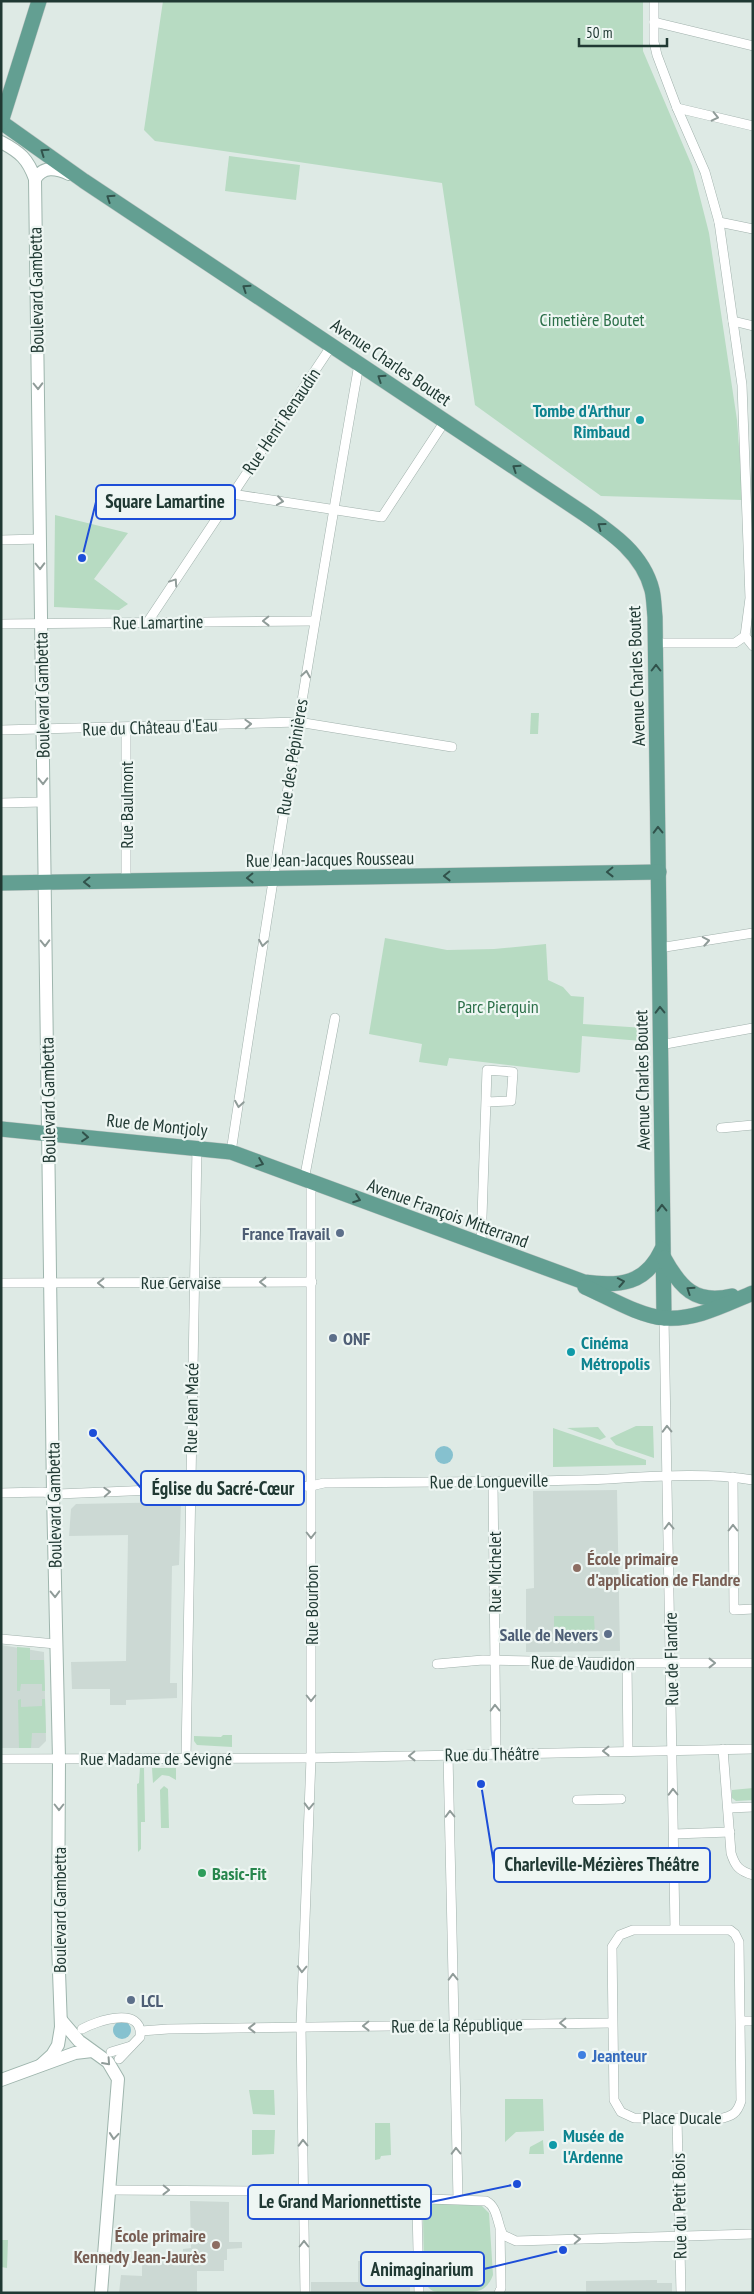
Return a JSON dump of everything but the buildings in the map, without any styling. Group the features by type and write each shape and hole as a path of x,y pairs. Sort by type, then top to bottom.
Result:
{"main road":[{"path":"1,122 39,1"},
{"name":"Avenue Charles Boutet","path":"1,122 84,181 583,513 627,546 642,567 652,589 656,642 664,1318"},
{"name":"Rue Jean-Jacques Rousseau","path":"1,883 658,872"},
{"name":"Rue de Montjoly","path":"1,1129 197,1147 231,1152 308,1181"},
{"name":"Avenue François Mitterrand","path":"308,1181 481,1246 573,1278"},
{"path":"573,1278 603,1285 636,1279 648,1272 663,1253"},
{"path":"663,1253 678,1282 692,1294 706,1298 724,1298 753,1291"},
{"path":"573,1278 583,1286 625,1305 664,1318 694,1314 753,1291"}],"street":[{"path":"654,1 657,56 705,172 719,222 742,385 750,598 745,636 736,643 656,642"},
{"path":"654,22 753,46"},
{"path":"677,108 753,126"},
{"name":"Boulevard Gambetta","path":"1,142 24,156 35,179 53,1493 59,1758 58,1944 61,2020 58,2045 52,2055 41,2065"},
{"path":"35,179 39,172 47,169 64,172 84,181"},
{"path":"719,222 753,229"},
{"path":"733,321 753,326"},
{"name":"Rue Henri Renaudin","path":"147,623 332,345"},
{"name":"Rue des Pépinières","path":"231,1152 314,621 360,364"},
{"path":"232,494 382,516 445,421"},
{"path":"1,540 40,539"},
{"name":"Rue Lamartine","path":"1,624 314,621"},
{"path":"745,636 753,646"},
{"name":"Rue du Château d'Eau","path":"1,730 298,722 452,747"},
{"name":"Rue Baulmont","path":"126,728 126,881"},
{"path":"1,803 43,802"},
{"path":"659,948 753,933"},
{"path":"308,1181 335,1018"},
{"path":"660,1045 753,1028"},
{"path":"481,1246 487,1070 513,1072 511,1101 486,1102"},
{"path":"721,1128 753,1125"},
{"name":"Rue Jean Macé","path":"186,1758 197,1147"},
{"name":"Rue Bourbon","path":"305,2293 301,2028 311,1758 312,1282 308,1181"},
{"name":"Rue Gervaise","path":"1,1283 312,1282"},
{"name":"Avenue Charles Boutet","path":"664,1318 668,1478"},
{"path":"733,1477 734,1610 753,1609"},
{"name":"Rue de Longueville","path":"1,1493 311,1486 324,1483 733,1477 753,1480"},
{"name":"Rue de Flandre","path":"668,1478 675,1929"},
{"name":"Rue Michelet","path":"493,1482 496,1754"},
{"path":"1,1639 56,1644"},
{"path":"438,1664 483,1660 494,1662"},
{"name":"Rue de Vaudidon","path":"494,1662 753,1663"},
{"path":"628,1663 628,1751"},
{"path":"723,1749 731,1853 734,1864 741,1871 753,1874"},
{"name":"Rue du Théâtre","path":"311,1758 753,1749"},
{"path":"448,1755 458,2199"},
{"name":"Rue Madame de Sévigné","path":"1,1759 311,1758"},
{"path":"577,1800 621,1799"},
{"path":"729,1808 753,1807"},
{"path":"674,1834 730,1832"},
{"name":"Place Ducale","path":"633,1930 730,1930 735,1934 739,1942 741,2021 741,2101 738,2111 731,2117 719,2119 634,2118 621,2112 614,2100 612,2022 612,1946 620,1935 633,1930"},
{"path":"82,2029 99,2021 115,2017 136,2022 141,2031 140,2036 119,2059"},
{"path":"61,2020 74,2037 105,2058 112,2066 118,2080 101,2293"},
{"path":"741,2021 753,2021"},
{"name":"Rue de la République","path":"141,2031 612,2022"},
{"path":"111,2052 134,2044"},
{"path":"1,2080 75,2053 92,2051"},
{"name":"Rue du Petit Bois","path":"678,2118 681,2293"},
{"path":"109,2190 412,2192 428,2198 486,2201 492,2204 500,2230 501,2288 499,2293"},
{"path":"417,2291 417,2208 423,2196"},
{"path":"500,2230 505,2237 511,2240 753,2234"}],"shaded area":[{"name":"École primaire d'application de Flandre","path":"617,1490 620,1651 526,1652 526,1589 534,1588 533,1491"},
{"path":"181,1502 179,1565 172,1566 170,1683 177,1683 177,1698 126,1700 126,1705 110,1705 110,1689 72,1689 71,1662 126,1661 128,1535 69,1536 71,1509 76,1504"},
{"path":"1,1645 44,1652 46,1741 39,1748 1,1748"},
{"name":"École primaire Kennedy Jean-Jaurès","path":"190,2201 229,2202 229,2242 242,2242 242,2248 227,2249 224,2271 197,2271 197,2293 119,2293 121,2275 142,2276 142,2261 183,2260 183,2249 191,2248"},
{"path":"358,2261 370,2261 371,2266 395,2268 395,2280 410,2280 410,2293 311,2293 311,2282 358,2282"},
{"path":"657,2280 657,2283 672,2283 672,2293 587,2293 586,2291 586,2281"}],"green space":[{"name":"Cimetière Boutet","path":"163,1 643,1 643,51 692,166 709,233 737,420 743,500 601,496 475,405 442,183 155,141 144,130"},
{"path":"229,156 300,165 296,200 225,191"},
{"path":"55,515 128,533 94,579 128,604 119,610 54,607"},
{"path":"531,713 539,713 538,734 530,734"},
{"name":"Parc Pierquin","path":"385,938 447,950 494,949 546,944 548,980 563,987 571,996 584,997 583,1024 645,1028 645,1039 641,1041 582,1036 580,1072 577,1073 449,1058 447,1066 419,1062 422,1044 369,1034"},
{"path":"636,1426 653,1426 654,1458 616,1445 610,1438"},
{"path":"598,1427 606,1437 600,1440 567,1428"},
{"path":"553,1428 646,1460 646,1465 553,1467"},
{"path":"554,1616 594,1616 595,1636 554,1636"},
{"path":"17,1647 30,1648 30,1660 44,1660 45,1691 42,1691 42,1684 21,1684 20,1691 17,1691"},
{"path":"21,1699 21,1707 42,1706 42,1699 45,1699 46,1733 32,1733 31,1748 19,1748 18,1700"},
{"path":"223,1735 232,1735 232,1747 197,1745 194,1741 194,1736 221,1737"},
{"path":"140,1768 144,1768 145,1822 141,1822 141,1849 138,1852 137,1784 139,1783"},
{"path":"152,1768 176,1768 176,1780 162,1775 153,1783"},
{"path":"164,1786 168,1789 169,1828 161,1828 160,1790"},
{"path":"753,1788 753,1800 736,1801 732,1798 732,1790"},
{"path":"249,2090 274,2090 275,2115 253,2114"},
{"path":"505,2099 543,2099 544,2131 516,2132 505,2142"},
{"path":"375,2123 390,2123 391,2155 381,2156 380,2159 375,2160"},
{"path":"252,2130 275,2130 274,2154 252,2155"},
{"path":"543,2140 544,2154 529,2154 530,2147"},
{"path":"436,2203 482,2206 489,2213 493,2275 489,2284 481,2290 442,2293 433,2291 427,2285 424,2278 423,2214 430,2205"},
{"path":"1,2240 8,2240 7,2268 1,2267"}],"water":[{"path":"444,1446 450,1449 453,1455 450,1461 444,1464 438,1461 435,1455 438,1449"},
{"path":"122,2021 128,2024 131,2030 128,2036 122,2039 116,2036 113,2030 116,2024"}],"place":[{"name":"Tombe d'Arthur Rimbaud","path":"640,420"},
{"name":"Square Lamartine","path":"82,558"},
{"name":"France Travail","path":"340,1233"},
{"name":"ONF","path":"333,1338"},
{"name":"Cinéma Métropolis","path":"571,1352"},
{"name":"Église du Sacré-Cœur","path":"93,1433"},
{"name":"École primaire d'application de Flandre","path":"577,1568"},
{"name":"Salle de Nevers","path":"608,1634"},
{"name":"Charleville-Mézières Théâtre","path":"481,1784"},
{"name":"Basic-Fit","path":"202,1873"},
{"name":"LCL","path":"131,2000"},
{"name":"Jeanteur","path":"582,2055"},
{"name":"Musée de l'Ardenne","path":"553,2145"},
{"name":"Le Grand Marionnettiste","path":"517,2184"},
{"name":"École primaire Kennedy Jean-Jaurès","path":"216,2245"},
{"name":"Animaginarium","path":"563,2250"}]}
